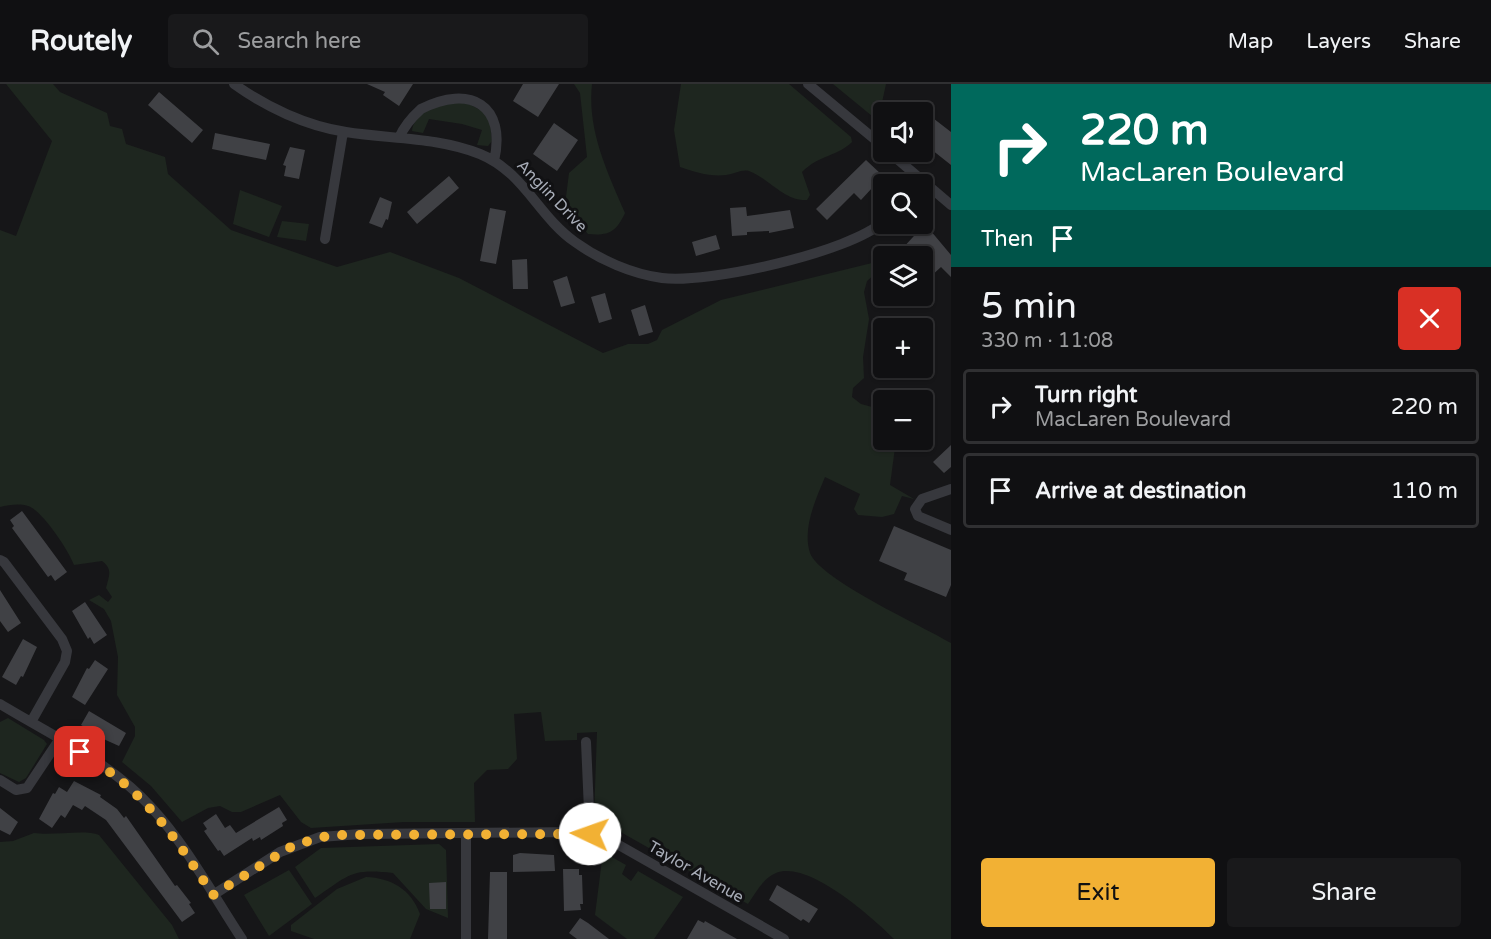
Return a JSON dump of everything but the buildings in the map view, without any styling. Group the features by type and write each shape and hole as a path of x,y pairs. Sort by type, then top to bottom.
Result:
{"street":[{"name":"Anglin Drive","path":"234,84 282,112 343,132 463,148 494,161 520,181 554,224 575,243 610,262 664,278 700,278 807,254 855,240 873,228"},
{"path":"808,84 873,138"},
{"path":"399,138 407,123 434,97 447,91 466,89 479,95 494,112 498,127 494,161"},
{"path":"325,239 343,132"},
{"path":"899,162 911,174"},
{"path":"933,192 951,205"},
{"path":"951,489 922,499 915,509 918,516 951,531"},
{"path":"0,560 4,562 62,639 67,651 65,662 31,723"},
{"path":"1,706 108,770 150,805 174,835 242,939"},
{"path":"0,780 16,790 27,788 59,740"},
{"path":"586,742 590,834"},
{"path":"466,833 466,939"},
{"name":"Taylor Avenue","path":"213,895 280,852 320,837 466,833 590,834 610,840 784,939"}],"shaded area":[{"path":"6,84 53,84 60,92 107,113 110,126 122,129 126,144 165,157 168,174 231,230 337,267 390,252 459,278 603,353 628,344 648,344 657,340 662,330 721,300 872,263 873,276 867,281 864,292 869,319 863,357 864,378 853,388 852,397 861,404 873,407 873,450 895,450 890,485 914,499 902,496 894,514 882,517 858,515 854,509 860,494 825,477 811,514 808,543 810,553 818,564 832,576 874,602 951,643 951,939 894,939 839,893 822,882 789,871 776,873 767,878 748,904 594,817 597,732 577,733 577,740 545,741 541,712 514,714 517,759 508,769 487,770 474,783 475,822 404,822 311,828 301,822 280,795 241,812 232,812 220,806 208,808 182,822 151,786 122,762 135,736 135,727 117,695 118,657 111,621 104,609 89,600 99,595 108,602 112,597 106,588 108,567 102,561 74,565 67,550 34,509 21,505 0,507 0,230 16,236 52,141"},
{"path":"574,84 592,84 591,101 595,134 605,166 625,213 615,229 607,233 588,234 565,205 569,173 587,157 580,93"},
{"path":"681,84 789,84 851,137 852,142 847,147 808,166 802,172 810,195 807,200 791,197 749,171 714,175 685,169 680,167 674,130"},
{"path":"833,84 886,84 882,102 873,102 872,116"},
{"path":"453,95 489,115 492,141 488,146 477,145 482,130 462,124 429,119 423,133 412,131 413,125 422,114"},
{"path":"240,190 282,206 269,237 233,224"},
{"path":"282,221 309,224 306,241 277,237"},
{"path":"8,718 47,744 26,778 19,782 0,773 0,722"},
{"path":"34,833 93,833 99,835 172,925 179,939 0,939 0,842 13,841"},
{"path":"439,844 446,850 448,918 426,909 393,873 368,872 351,875 315,898 295,867 321,848"},
{"path":"603,852 626,865 622,874 631,881 638,871 683,897 654,939 627,939 595,915"},
{"path":"289,870 312,904 269,936 244,895"},
{"path":"366,877 384,880 399,886 416,905 420,914 410,939 314,939 291,931 291,925 337,889"}],"route":[{"path":"80,752 124,781 150,805 174,835 213,895 280,852 309,840 331,835 577,832 590,834"}]}
